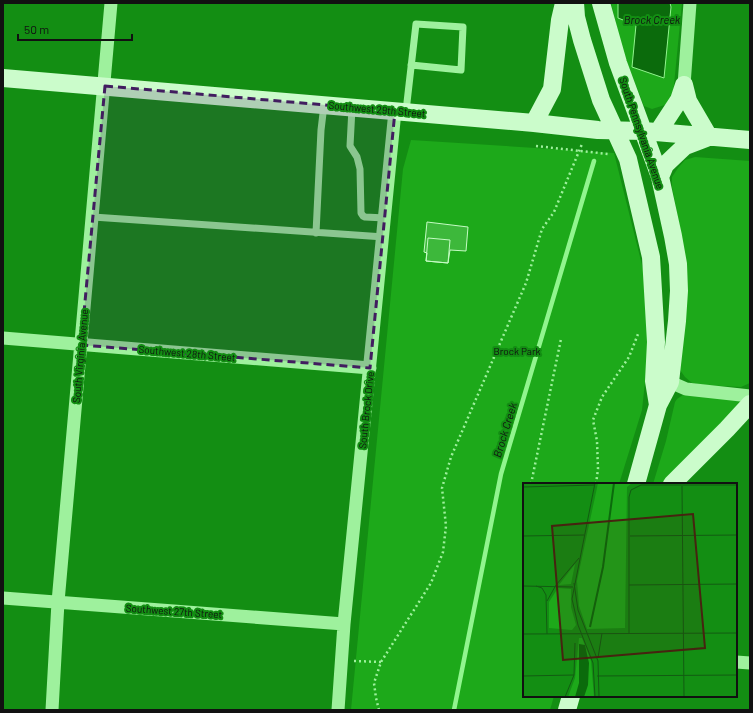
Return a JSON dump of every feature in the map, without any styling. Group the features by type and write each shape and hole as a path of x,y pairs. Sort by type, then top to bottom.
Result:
{"main road":[{"path":"534,123 552,89 560,20 564,3"},
{"name":"South Pennsylvania Avenue","path":"575,3 576,17 582,40 599,92 628,159 651,257 656,342 654,381 658,405"},
{"name":"South Pennsylvania Avenue","path":"601,3 618,63 651,132 678,264 679,285 677,321 670,382 658,405 636,483"},
{"name":"Southwest 29th Street","path":"3,78 400,111 598,130 651,132 750,140"},
{"path":"651,132 679,100 684,85"},
{"path":"660,177 665,166 685,146 709,137 688,101 684,85"},
{"path":"673,483 750,404"},
{"path":"567,710 571,697"}],"street":[{"name":"South Virginia Avenue","path":"52,710 58,602 112,3"},
{"path":"684,85 690,3"},
{"name":"South Brock Drive","path":"338,710 344,624 385,218 400,111"},
{"name":"Southwest 28th Street","path":"3,338 370,368"},
{"path":"670,382 686,389 750,396"},
{"name":"Southwest 27th Street","path":"3,598 344,624"},
{"path":"737,662 750,663"}],"lane":[{"path":"400,111 411,65 416,24 463,27 461,70 411,65"},
{"path":"316,233 320,130 324,105"},
{"path":"352,107 350,146 357,157 360,169 361,213 362,216 365,217 385,218"},
{"path":"93,217 232,225 316,233 384,237"}],"path":[{"path":"379,710 374,683 381,662 431,583 443,552 446,526 442,488 451,457 526,283 542,229 554,212 584,140"},
{"path":"536,146 608,153 611,161"},
{"path":"596,483 598,469 597,441 593,420 602,397 629,357 639,332"},
{"path":"530,483 561,339"},
{"path":"342,661 381,662"}],"highlighted area":[{"path":"105,86 395,111 370,368 81,345"}],"green space":[{"path":"611,3 682,3 673,95 668,104 652,109 644,106 623,52"},
{"name":"Brock Park","path":"411,140 614,153 645,277 648,354 642,410 619,483 523,483 523,697 554,697 550,710 351,710 403,169"},
{"path":"695,157 750,161 750,383 741,387 692,383 680,370 681,233 672,187 672,177 685,160"},
{"path":"683,395 744,400 668,483 653,483 666,441 675,402"}],"water":[{"name":"Brock Creek","path":"618,3 670,3 671,7 664,78 632,67 636,25 618,18"}],"building":[{"path":"427,222 468,227 466,251 450,250 448,263 426,261 427,253 424,252"},
{"path":"428,238 450,240 448,263 426,261"}],"waterway":[{"name":"Brock Creek","path":"454,710 501,474 594,161"}]}
